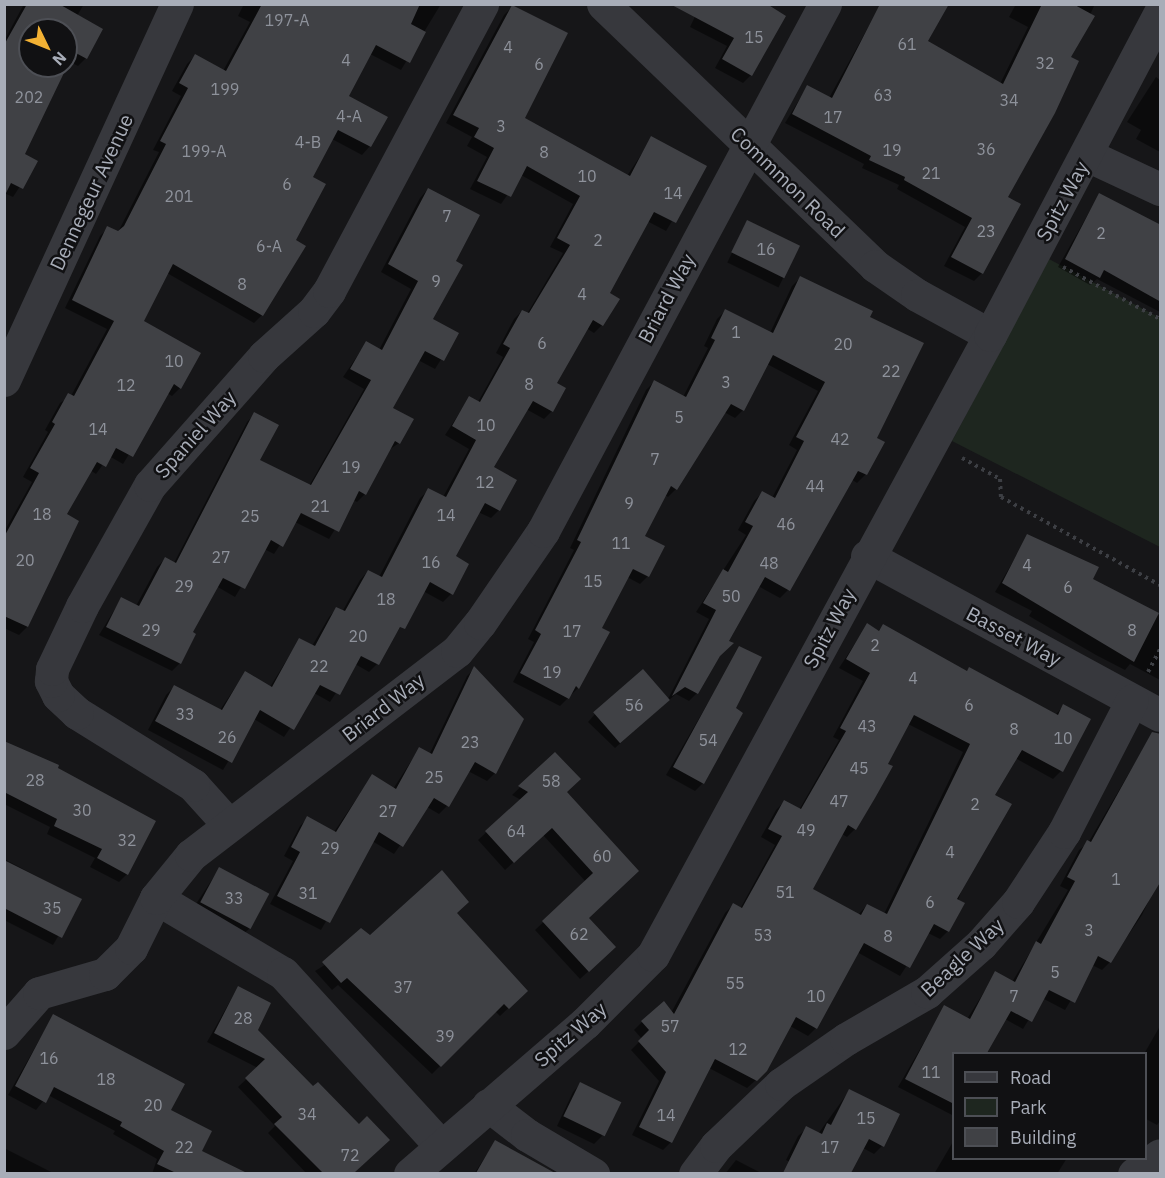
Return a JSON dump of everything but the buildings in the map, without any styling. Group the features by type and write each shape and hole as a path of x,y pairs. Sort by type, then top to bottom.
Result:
{"street":[{"name":"Dennegeur Avenue","path":"4,380 177,4"},
{"name":"Spaniel Way","path":"229,825 193,784 77,713 58,695 51,681 52,669 82,606 150,485 264,356 314,310 329,291 482,4"},
{"name":"Commmon Road","path":"603,4 893,280 990,335"},
{"name":"Briard Way","path":"4,1033 39,993 105,974 140,935 156,898 191,855 456,651 480,623 543,531 716,203 752,146 825,4"},
{"name":"Spitz Way","path":"410,1173 585,1023 653,955 867,556 990,335 1161,13"},
{"path":"1087,155 1161,189"},
{"name":"Basset Way","path":"867,556 1161,715"},
{"name":"Beagle Way","path":"695,1173 716,1146 781,1084 846,1038 927,993 981,944 1018,903 1064,832 1132,700"},
{"path":"156,898 283,973 441,1146"},
{"path":"488,1105 526,1135 593,1173"}],"path":[{"path":"1035,251 1161,319"},
{"path":"931,441 997,477 1001,482 1001,497 1161,585"}],"green space":[{"path":"1049,259 1160,318 1160,547 952,441"}]}
